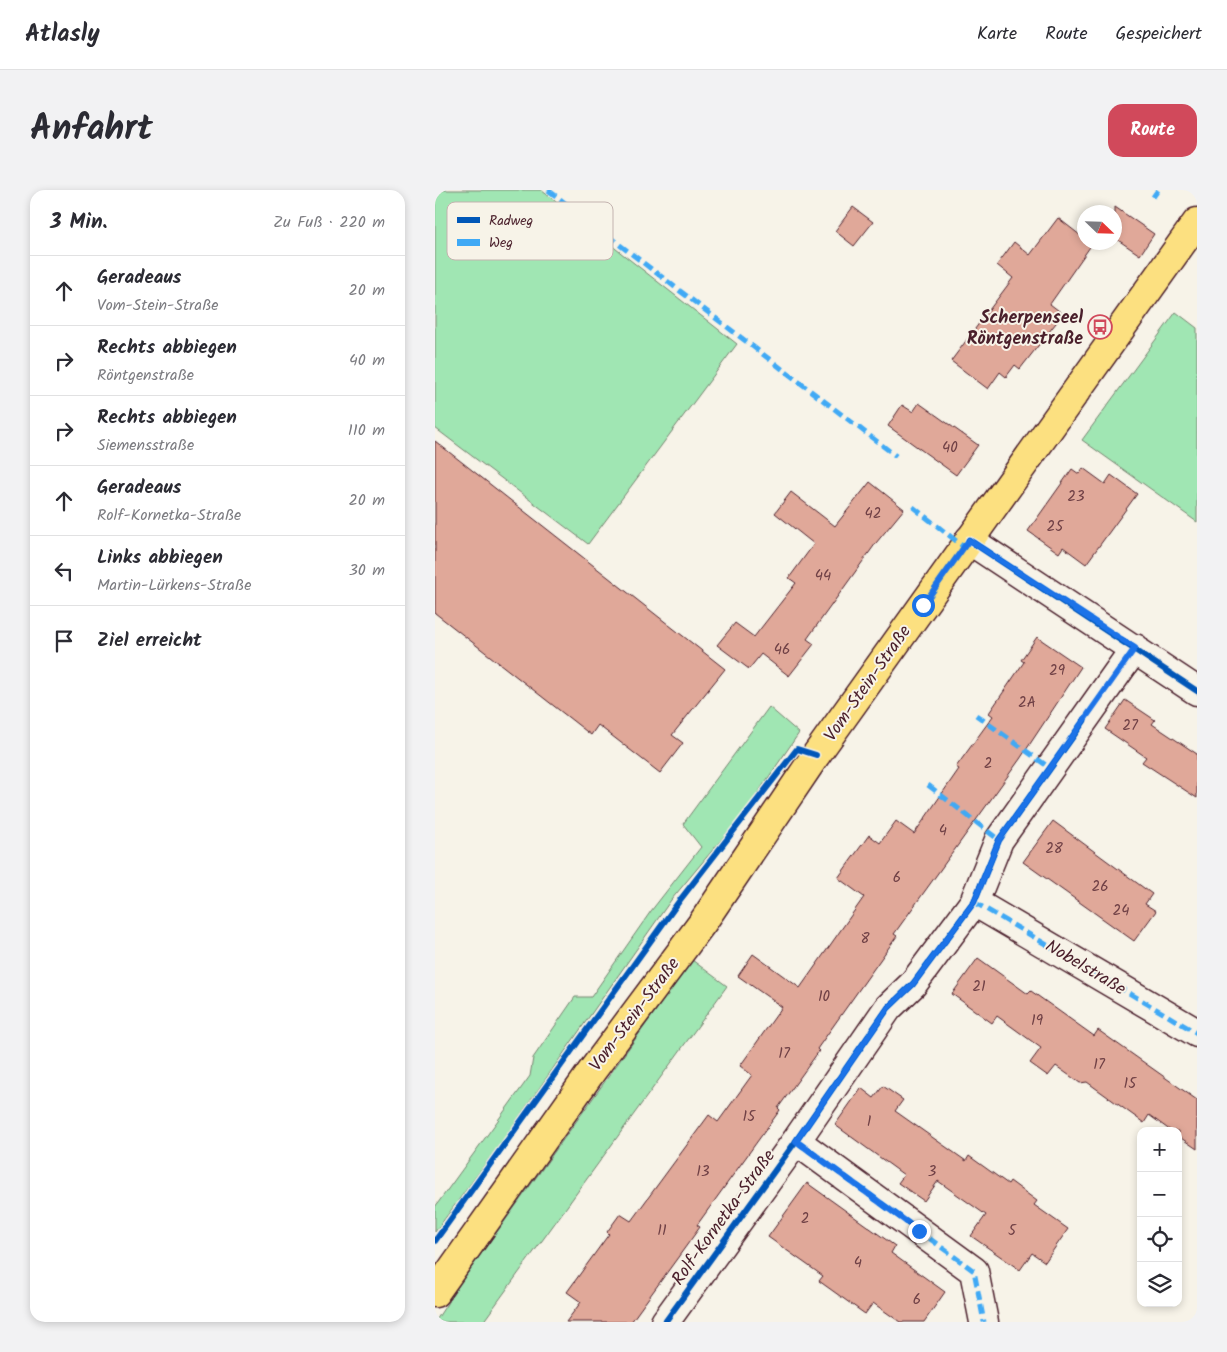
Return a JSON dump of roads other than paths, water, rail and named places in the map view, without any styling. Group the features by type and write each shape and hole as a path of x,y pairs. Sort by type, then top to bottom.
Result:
{"main road":[{"name":"Vom-Stein-Straße","path":"435,1293 599,1062 703,922 816,756 1197,222"}],"street":[{"path":"969,540 1135,648 1197,691"},
{"name":"Rolf-Kornetka-Straße","path":"665,1322 796,1141 888,1008 913,984 974,902 999,840 1135,648"},
{"name":"Nobelstraße","path":"974,902 1197,1033"},
{"path":"796,1141 974,1271 985,1322"}],"place":[{"name":"Scherpenseel Röntgenstraße","path":"1100,327"}]}
